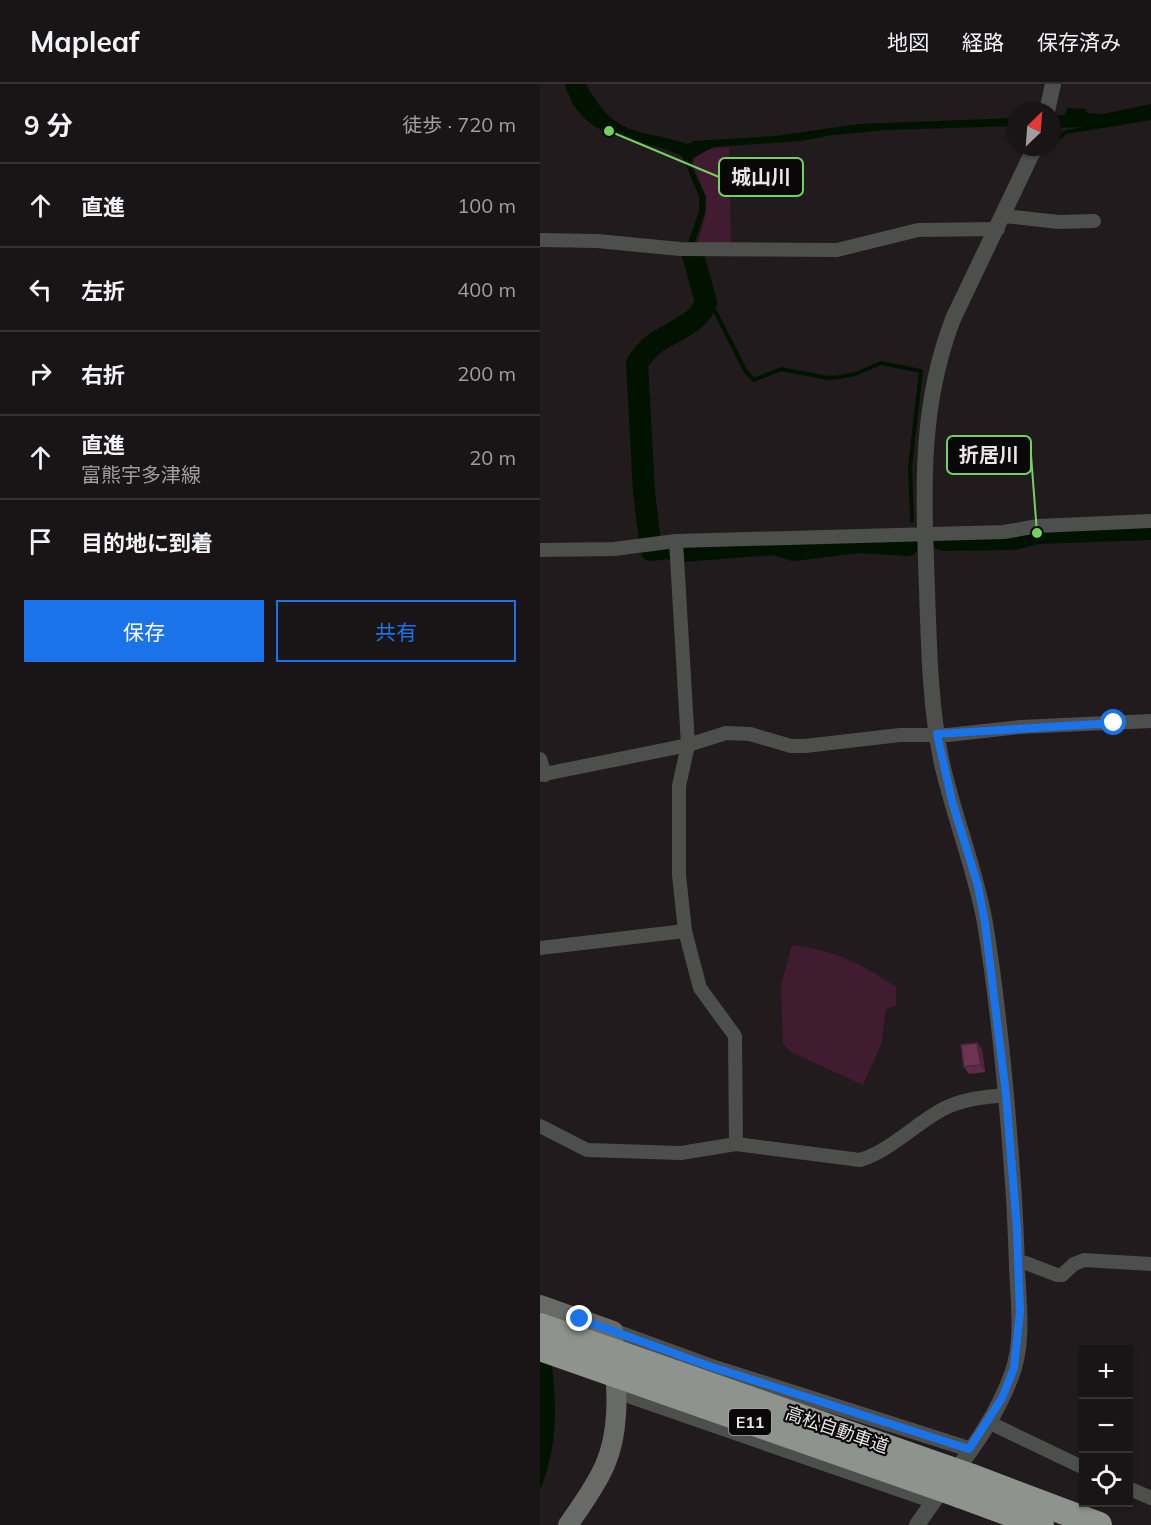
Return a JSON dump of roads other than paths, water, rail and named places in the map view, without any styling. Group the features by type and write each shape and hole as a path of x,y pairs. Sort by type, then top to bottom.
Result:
{"highway":[{"name":"高松自動車道","path":"546,1314 966,1486 1041,1525"},
{"name":"高松自動車道","path":"540,1348 966,1486 1099,1525"}],"main road":[{"path":"546,1314 613,1331 616,1392 614,1432 605,1464 568,1525"}],"street":[{"path":"1049,102 1053,84"},
{"path":"921,1523 988,1422 1014,1368 1019,1321 1006,1095 985,923 978,886 952,801 937,734 929,651 925,534 926,426 935,372 953,319 1031,156"},
{"path":"540,240 597,241 692,249 837,250 904,232 1001,222 1094,221"},
{"path":"540,550 614,549 650,543 677,547 1151,521"},
{"path":"677,547 688,745 679,786 679,874 685,931 700,988 735,1036 736,1143"},
{"path":"540,759 543,775 688,745 726,733 738,732 791,746 900,735 1151,721"},
{"path":"540,948 685,931"},
{"path":"540,1126 577,1147 593,1150 681,1153 736,1143 860,1160 942,1110 964,1102 1006,1095"},
{"path":"1017,1263 1038,1267 1057,1275 1062,1275 1074,1264 1084,1260 1151,1264"},
{"path":"613,1331 709,1366 969,1449"},
{"path":"616,1392 934,1502"},
{"path":"988,1422 1079,1466"},
{"path":"1133,1490 1151,1498"}],"waterway":[{"path":"1061,136 1066,132 1151,118"},
{"path":"693,255 706,302 702,310 684,327 651,346 637,363 644,492 651,550 666,548 682,551 773,544 793,550 857,542 908,545"},
{"path":"706,302 714,309 746,372 754,380 781,369 828,378 840,377 855,374 881,363 921,371 910,467 912,521"},
{"path":"943,540 1014,539 1037,533 1151,529"}],"place":[{"name":"城山川","path":"609,131"},
{"name":"折居川","path":"1037,533"}]}
